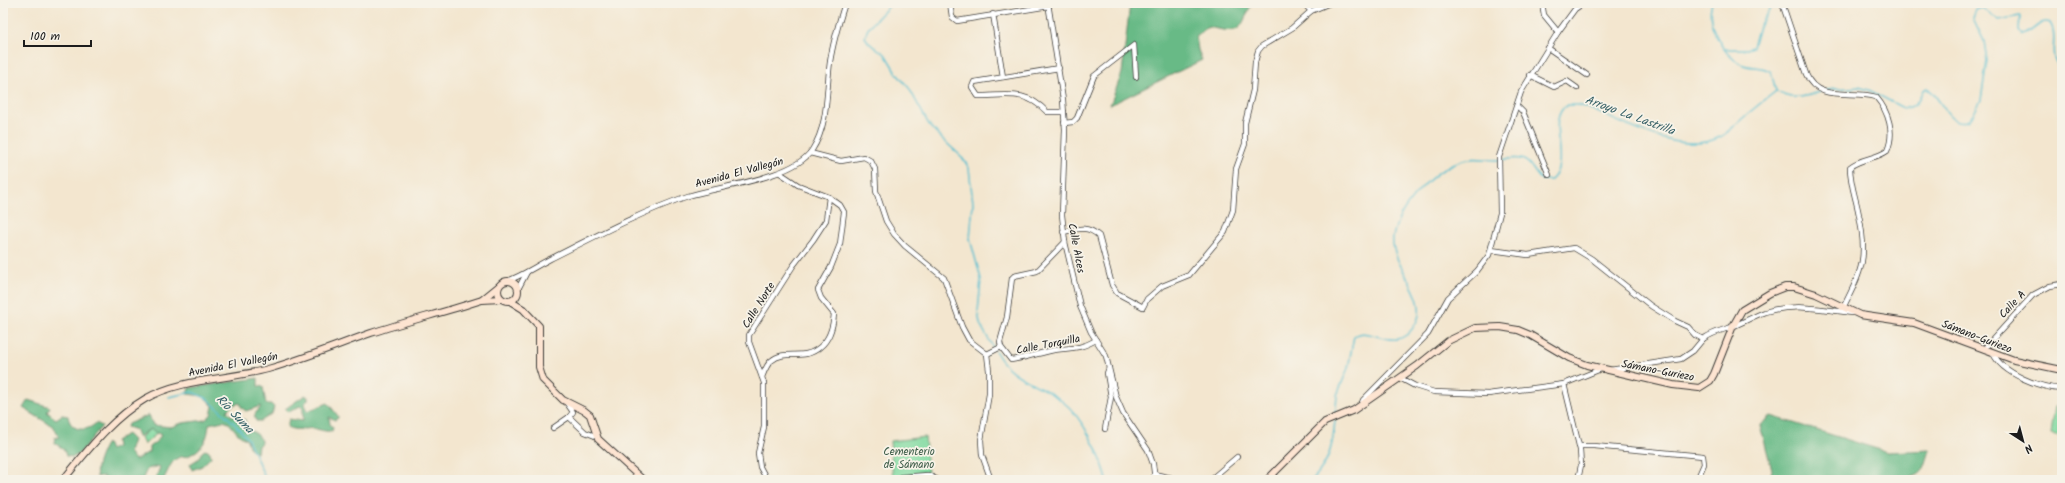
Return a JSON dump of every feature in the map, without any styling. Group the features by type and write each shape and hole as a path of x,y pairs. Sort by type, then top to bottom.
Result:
{"street":[{"name":"Avenida El Vallegón","path":"507,281 642,215 687,196 780,173 797,165 810,153 819,137 824,120 830,61 845,3"},
{"path":"950,3 952,17 957,21 1048,5"},
{"path":"1303,3 1311,11"},
{"path":"1062,232 1079,228 1094,231 1099,236 1112,285 1117,293 1143,307 1148,299 1158,289 1189,275 1225,232 1233,210 1236,169 1245,144 1245,123 1253,90 1255,62 1258,51 1262,46 1292,28 1311,11 1330,3"},
{"path":"1542,3 1544,15 1558,32"},
{"path":"1360,406 1363,400 1428,334 1448,298 1485,262 1491,250 1500,214 1499,157 1521,92 1530,75 1558,32 1575,9 1583,3"},
{"path":"1782,3 1808,79 1829,94 1863,94 1876,97 1884,109 1891,130 1891,139 1887,151 1867,158 1850,167 1851,181 1863,243 1863,255 1860,272 1843,308"},
{"name":"Calle Alces","path":"1048,5 1059,68 1064,112 1062,232 1080,306 1096,340 1106,356 1116,397 1123,412 1148,450 1155,480"},
{"path":"993,14 1003,77"},
{"path":"1064,123 1073,122 1077,118 1094,76 1134,45 1136,77"},
{"path":"1548,48 1588,75"},
{"path":"1059,68 974,82 972,87 978,96 1024,95 1037,102 1047,112 1064,112"},
{"path":"1530,75 1554,87 1567,81 1577,88"},
{"path":"1517,106 1523,112 1549,175"},
{"path":"810,153 841,161 864,157 871,161 875,168 874,176 876,191 886,221 905,246 944,278 962,327 969,340 989,353"},
{"path":"762,377 769,362 773,359 790,354 806,355 815,353 830,336 834,314 825,303 818,290 838,252 844,218 842,208 829,197 798,185 780,173"},
{"name":"Calle Norte","path":"767,480 760,467 758,453 764,427 765,397 762,377 750,342 751,330 798,258 814,240 826,220 829,197"},
{"name":"Calle Torquilla","path":"1065,242 1037,271 1014,276 1012,278 1008,312 1000,342 1000,348 1011,360 1026,358 1054,350 1079,348 1096,340"},
{"path":"1491,250 1528,255 1574,248 1592,259 1651,306 1688,327 1695,335 1703,339"},
{"path":"510,301 517,293 529,269"},
{"path":"482,300 498,286 507,281 514,283 523,309"},
{"name":"Calle A","path":"1984,349 2033,295 2050,286 2062,284"},
{"path":"498,286 497,294 501,299"},
{"name":"Sámano-Guriezo","path":"1267,480 1320,427 1331,419 1360,406 1400,378 1456,335 1475,328 1486,327 1518,330 1530,335 1569,358 1604,370 1673,385 1698,388 1710,381 1714,374 1737,317 1748,305 1785,287 1803,289 1853,313 1914,323 1993,353 2028,364 2062,370"},
{"path":"482,300 501,299 510,301 523,309 539,326 539,367 541,376 566,402 572,412 569,417 553,428"},
{"name":"Avenida El Vallegón","path":"63,480 116,419 157,393 179,385 244,374 277,366 372,333 482,300"},
{"path":"1400,378 1426,390 1444,393 1488,394 1564,384 1604,370 1681,359 1694,351 1703,339 1715,332 1733,326 1764,312 1790,307 1807,307 1853,313"},
{"path":"989,353 1000,348"},
{"path":"989,353 989,394 980,440 982,455 991,480"},
{"path":"1993,353 1998,362 2024,379 2038,385 2062,389"},
{"path":"1105,429 1111,397 1107,374 1109,366"},
{"path":"1564,384 1581,458 1578,480"},
{"path":"566,402 590,415 595,436"},
{"path":"569,417 585,432 595,436 643,480"},
{"path":"1579,446 1703,456 1704,464 1697,480"},
{"path":"1210,480 1237,458"},
{"path":"1154,474 1181,480"},
{"path":"901,477 928,475 938,480"}],"green space":[{"path":"1130,3 1252,3 1241,26 1238,29 1227,30 1208,27 1196,36 1198,50 1202,60 1110,105 1122,73"},
{"path":"258,378 258,386 263,387 266,404 271,404 274,407 272,414 261,421 256,421 255,414 261,406 246,411 242,408 240,403 233,405 227,411 231,415 245,420 248,429 260,438 261,443 258,446 257,453 249,447 247,440 239,435 229,423 223,421 209,424 206,439 201,447 188,456 179,457 176,459 170,466 163,480 155,480 160,467 159,466 147,469 142,480 104,480 104,476 97,477 96,473 99,459 107,443 110,450 117,447 116,441 127,434 133,440 129,452 135,460 149,452 149,447 157,441 161,435 150,429 138,437 136,430 127,427 128,424 149,415 153,425 171,427 182,423 205,420 211,415 213,406 203,396 187,394 189,388"},
{"path":"305,395 308,397 308,400 304,404 307,411 328,403 338,416 335,420 329,417 330,424 333,428 332,431 294,429 287,427 289,419 303,421 303,408 300,406 289,412 285,409"},
{"path":"28,400 50,407 47,412 56,419 62,415 68,416 72,425 79,429 88,428 96,423 102,426 79,454 73,457 66,456 64,449 54,443 55,437 59,438 54,427 23,408"},
{"path":"2055,406 2062,407 2061,436 2051,434"},
{"path":"1771,416 1887,452 1930,450 1921,473 1912,477 1897,480 1769,480 1772,470 1760,425"},
{"path":"150,429 157,433 144,445 141,437"},
{"name":"Cementerio de Sámano","path":"925,437 928,474 900,476 901,480 893,480 890,441"},
{"path":"205,450 210,452 211,457 202,466 192,470 190,464 198,459"}],"waterway":[{"path":"892,3 868,28 865,37 869,43 885,54 897,74 909,88 928,123 940,137 962,157 969,168 973,203 970,239 981,279 978,312 980,324 994,349"},
{"path":"1712,3 1710,11 1713,29 1722,46 1734,60 1741,64 1764,68 1771,72 1776,91"},
{"path":"1725,49 1747,49 1753,47 1759,26 1774,3"},
{"name":"Arroyo La Lastrilla","path":"1826,90 1859,87 1869,90 1903,108 1907,108 1914,105 1918,101 1923,90 1927,88 1932,92 1949,115 1954,119 1967,121 1973,115 1981,100 1987,61 1984,41 1973,18 1976,10 1982,8 1999,20 2020,16 2019,31 2022,35 2026,34 2039,24 2046,22 2050,23 2054,35 2054,59 2062,69"},
{"name":"Arroyo La Lastrilla","path":"1776,91 1792,97 1803,97 1820,92"},
{"name":"Arroyo La Lastrilla","path":"1335,416 1337,395 1348,368 1354,336 1361,333 1384,338 1401,338 1409,333 1416,323 1419,313 1418,303 1415,292 1397,259 1393,238 1396,226 1409,202 1429,180 1452,165 1463,160 1476,158 1497,160 1518,158 1527,162 1542,180 1551,180 1557,172 1559,163 1557,131 1558,121 1561,112 1567,105 1578,105 1588,108 1635,129 1670,141 1688,143 1704,142 1723,135 1776,91"},
{"path":"996,352 1010,369 1062,401 1077,416 1096,448 1107,480"},
{"name":"Río Suma","path":"169,397 192,392 206,398 233,422 248,439 266,480"},
{"name":"Arroyo La Lastrilla","path":"1312,480 1323,466 1330,452 1335,420"}]}
